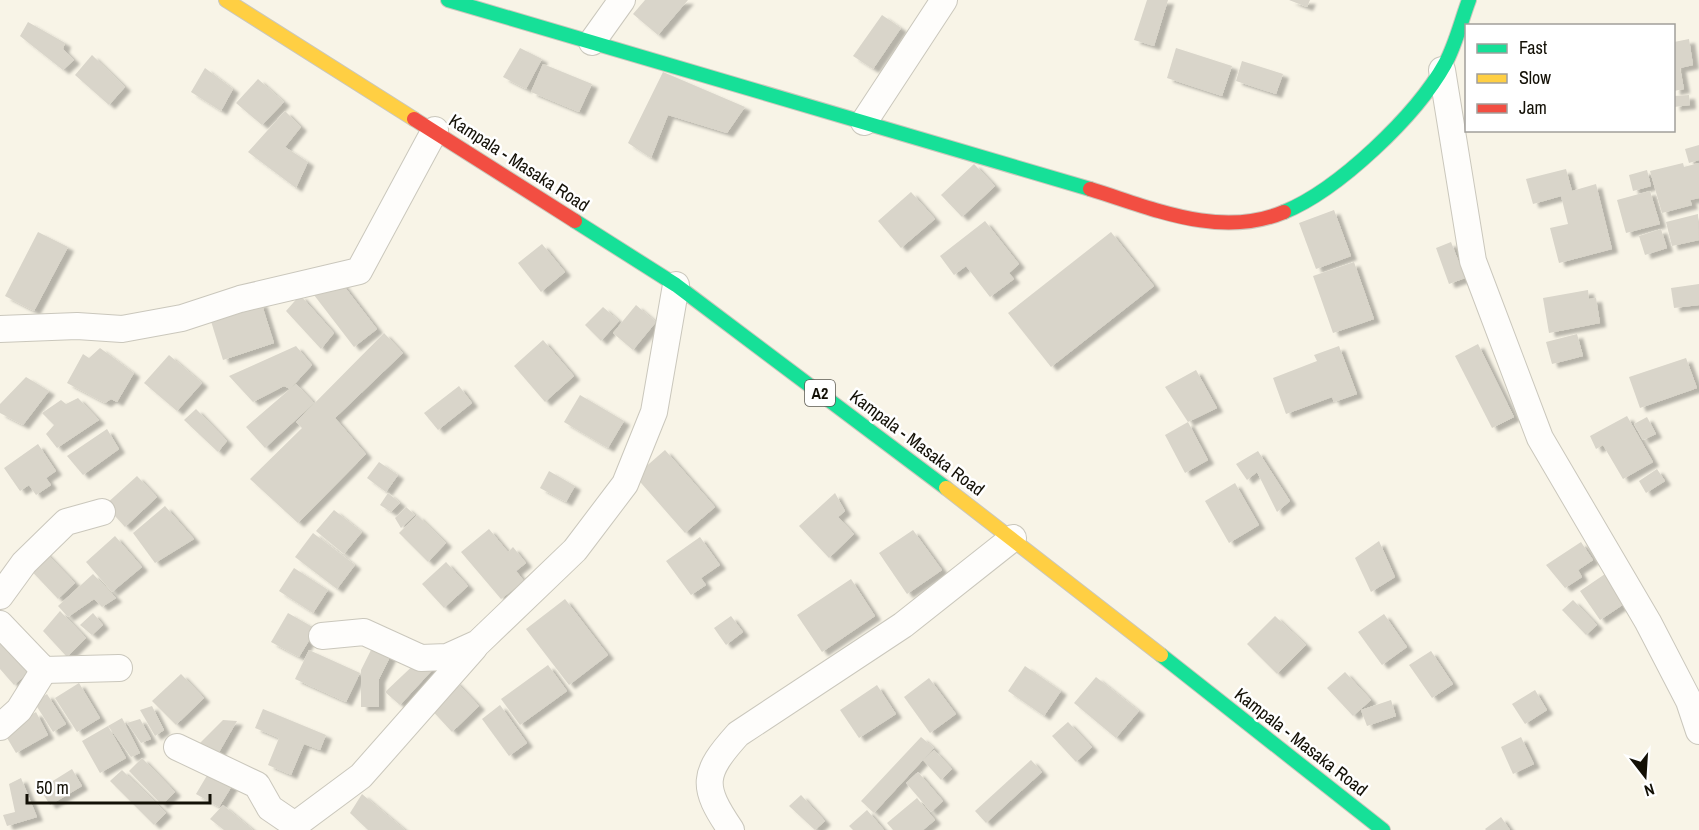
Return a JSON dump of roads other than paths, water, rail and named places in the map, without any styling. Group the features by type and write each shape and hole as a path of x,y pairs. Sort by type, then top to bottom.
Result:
{"main road":[{"name":"Kampala - Masaka Road","path":"226,0 435,130 676,285 1013,538 1380,829"},
{"path":"448,0 1202,222 1233,224 1275,216 1304,205 1343,177 1394,126 1442,70 1469,0"}],"street":[{"path":"592,42 622,0"},
{"path":"864,122 944,0"},
{"path":"1442,70 1473,261 1540,438 1648,622 1689,701 1699,731"},
{"path":"0,329 77,326 122,329 182,318 240,299 360,271 435,130"},
{"path":"177,747 256,785 270,808 295,825 361,776 478,643 575,550 625,484 654,412 676,285"},
{"path":"0,596 24,563 66,522 102,512"},
{"path":"729,829 711,801 710,774 719,755 738,734 903,625 1013,538"},
{"path":"0,624 44,670 119,668"},
{"path":"322,636 364,632 421,658 447,657 478,643"},
{"path":"0,727 19,710 44,670"}]}
